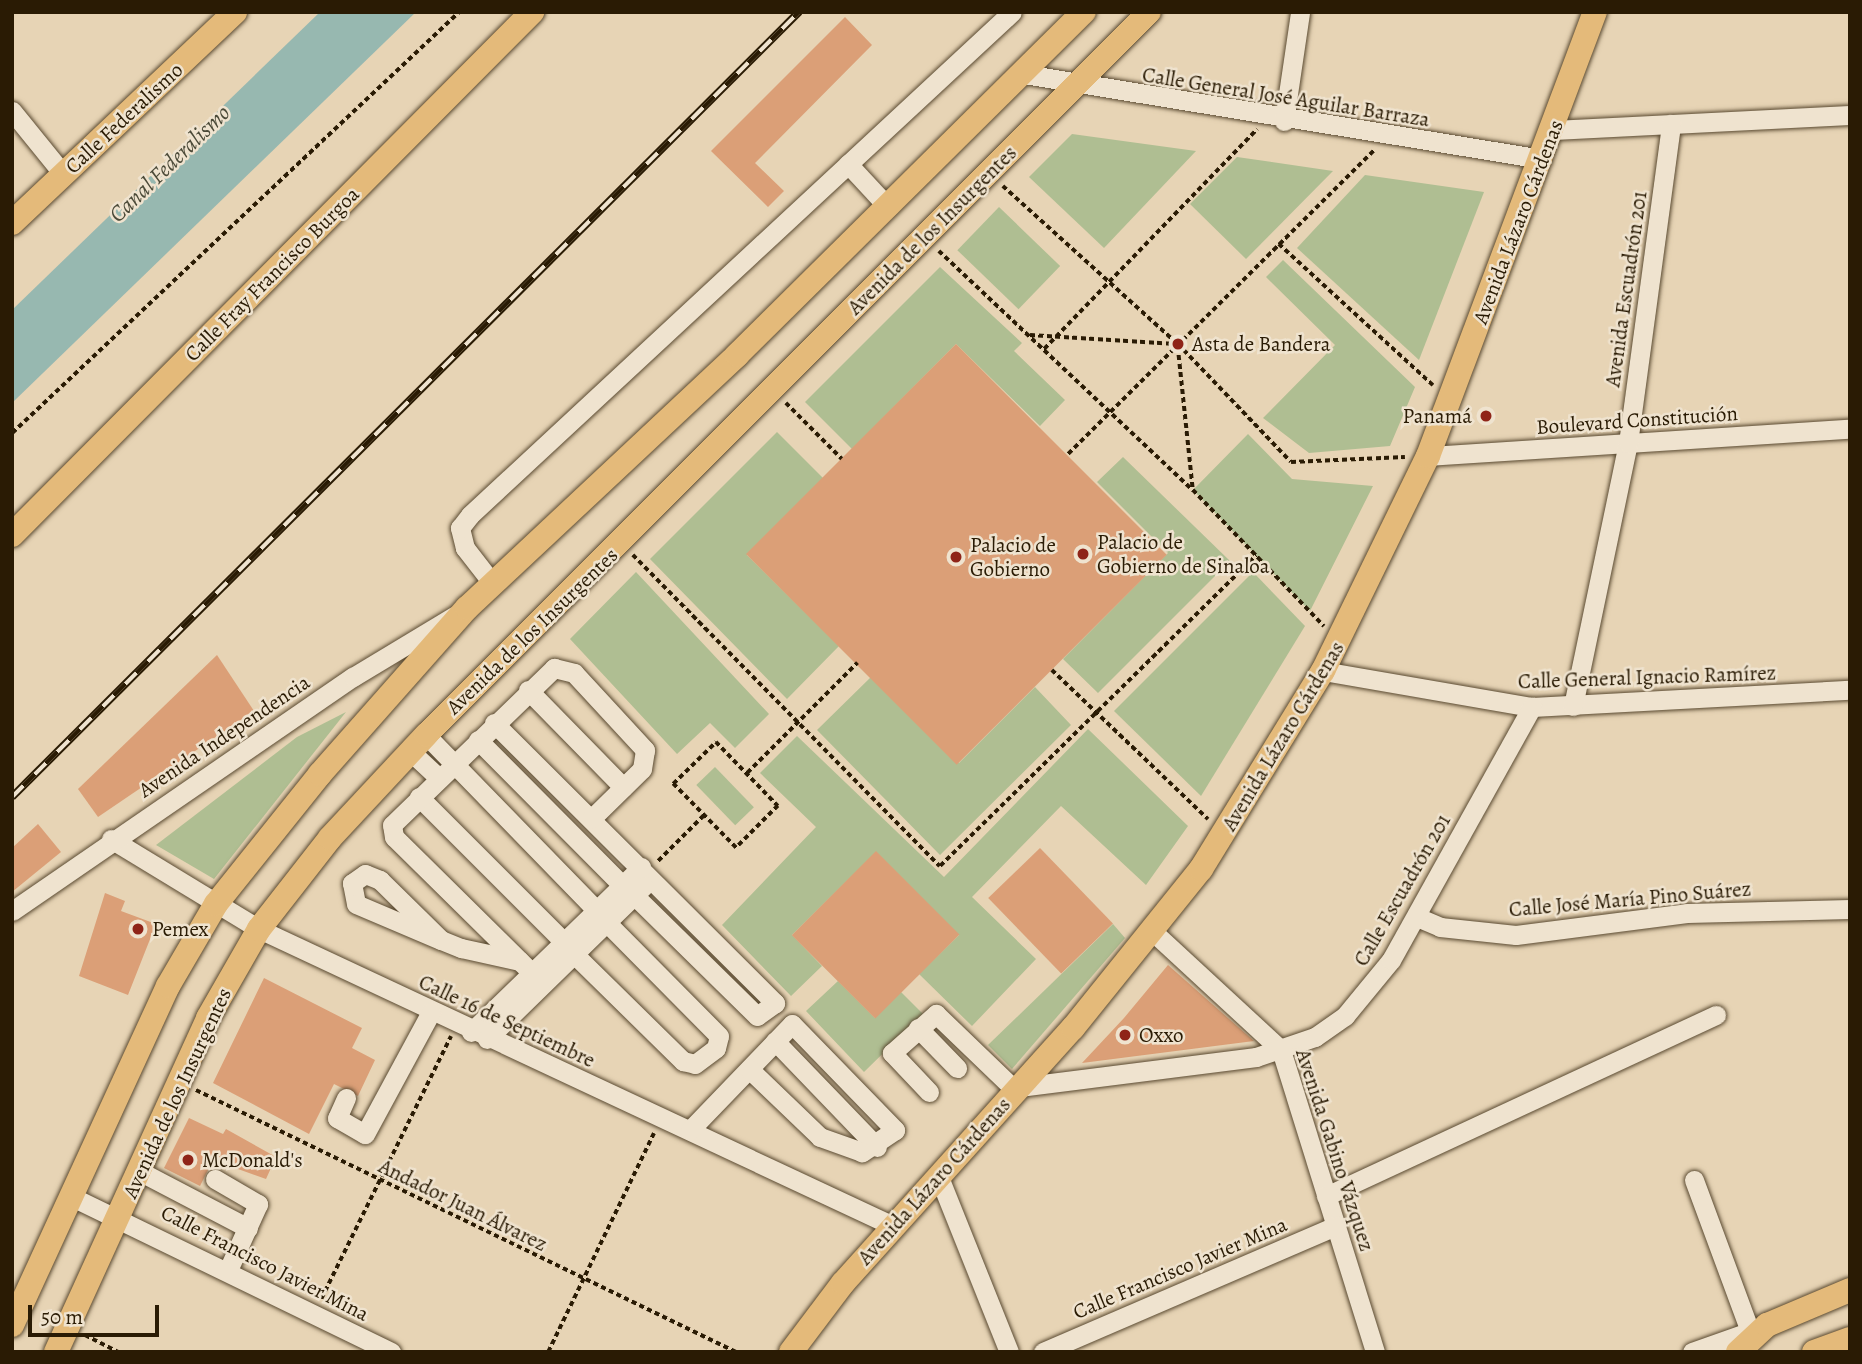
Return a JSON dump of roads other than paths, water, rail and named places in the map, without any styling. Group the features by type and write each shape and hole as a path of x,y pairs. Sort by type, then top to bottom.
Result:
{"main road":[{"name":"Calle Federalismo","path":"12,223 235,12"},
{"name":"Calle Fray Francisco Burgoa","path":"12,535 533,12"},
{"path":"12,1325 168,986 216,904 467,608 888,207 1084,12"},
{"name":"Avenida de los Insurgentes","path":"56,1352 179,1082 260,929 418,743 622,543 1149,12"},
{"name":"Avenida Lázaro Cárdenas","path":"791,1352 893,1226 1017,1089 1152,930 1225,835 1340,641 1428,456 1553,130 1595,12"},
{"path":"1752,1336 1850,1290"},
{"path":"1814,1352 1850,1339"}],"street":[{"path":"493,584 466,548 460,528 470,514 1012,12"},
{"path":"1276,119 1300,12"},
{"name":"Calle General José Aguilar Barraza","path":"1024,74 1074,86 1386,137 1542,159"},
{"path":"12,111 64,175"},
{"path":"1553,130 1850,115"},
{"name":"Avenida Escuadrón 201","path":"1573,706 1628,443 1671,124"},
{"path":"848,164 888,207"},
{"name":"Boulevard Constitución","path":"1428,456 1850,429"},
{"name":"Avenida Independencia","path":"12,911 111,839 467,608"},
{"path":"525,966 394,837 392,825 548,671 575,673 645,750 646,762 591,819"},
{"name":"Calle General Ignacio Ramírez","path":"1323,671 1532,707 1850,690"},
{"path":"528,690 622,787"},
{"name":"Calle Escuadrón 201","path":"1017,1089 1281,1050 1345,1016 1417,917 1532,707"},
{"path":"478,740 628,890 764,1016 775,1000 495,723"},
{"path":"418,743 454,764 719,1036 716,1048 695,1064 683,1061 419,797"},
{"path":"418,743 439,778"},
{"name":"Calle 16 de Septiembre","path":"111,839 260,929 471,1032 662,1117 893,1226"},
{"path":"471,1032 568,947 646,872"},
{"name":"Calle José María Pino Suárez","path":"1417,917 1440,927 1516,935 1687,913 1850,909"},
{"name":"Avenida Gabino Vázquez","path":"1152,930 1281,1050 1376,1352"},
{"path":"441,940 525,966"},
{"path":"471,1032 525,966 568,947"},
{"path":"346,1098 338,1120 368,1132 430,1012"},
{"path":"929,1092 892,1053 918,1028 938,1014 1017,1089"},
{"path":"1326,1196 1574,1086 1716,1015"},
{"path":"690,1130 748,1069 775,1041 796,1026 892,1121 893,1134 877,1147 855,1151 812,1132 748,1069"},
{"path":"918,1028 957,1068"},
{"path":"775,1041 877,1147"},
{"path":"139,1171 248,1228"},
{"path":"939,1177 1009,1352"},
{"path":"215,1179 256,1200 248,1228 228,1270"},
{"path":"1692,1352 1752,1336 1694,1180"},
{"name":"Calle Francisco Javier Mina","path":"70,1196 119,1215 391,1352"},
{"name":"Calle Francisco Javier Mina","path":"1043,1352 1336,1226"}],"water":[{"name":"Canal Federalismo","path":"320,12 416,12 12,403 12,310"}],"railway":[{"path":"12,797 799,12"}],"place":[{"name":"Asta de Bandera","path":"1178,344"},
{"name":"Panamá","path":"1486,416"},
{"name":"Palacio de Gobierno de Sinaloa","path":"1083,554"},
{"name":"Palacio de Gobierno","path":"956,557"},
{"name":"Pemex","path":"138,929"},
{"name":"Oxxo","path":"1125,1035"},
{"name":"McDonald's","path":"188,1160"}]}
